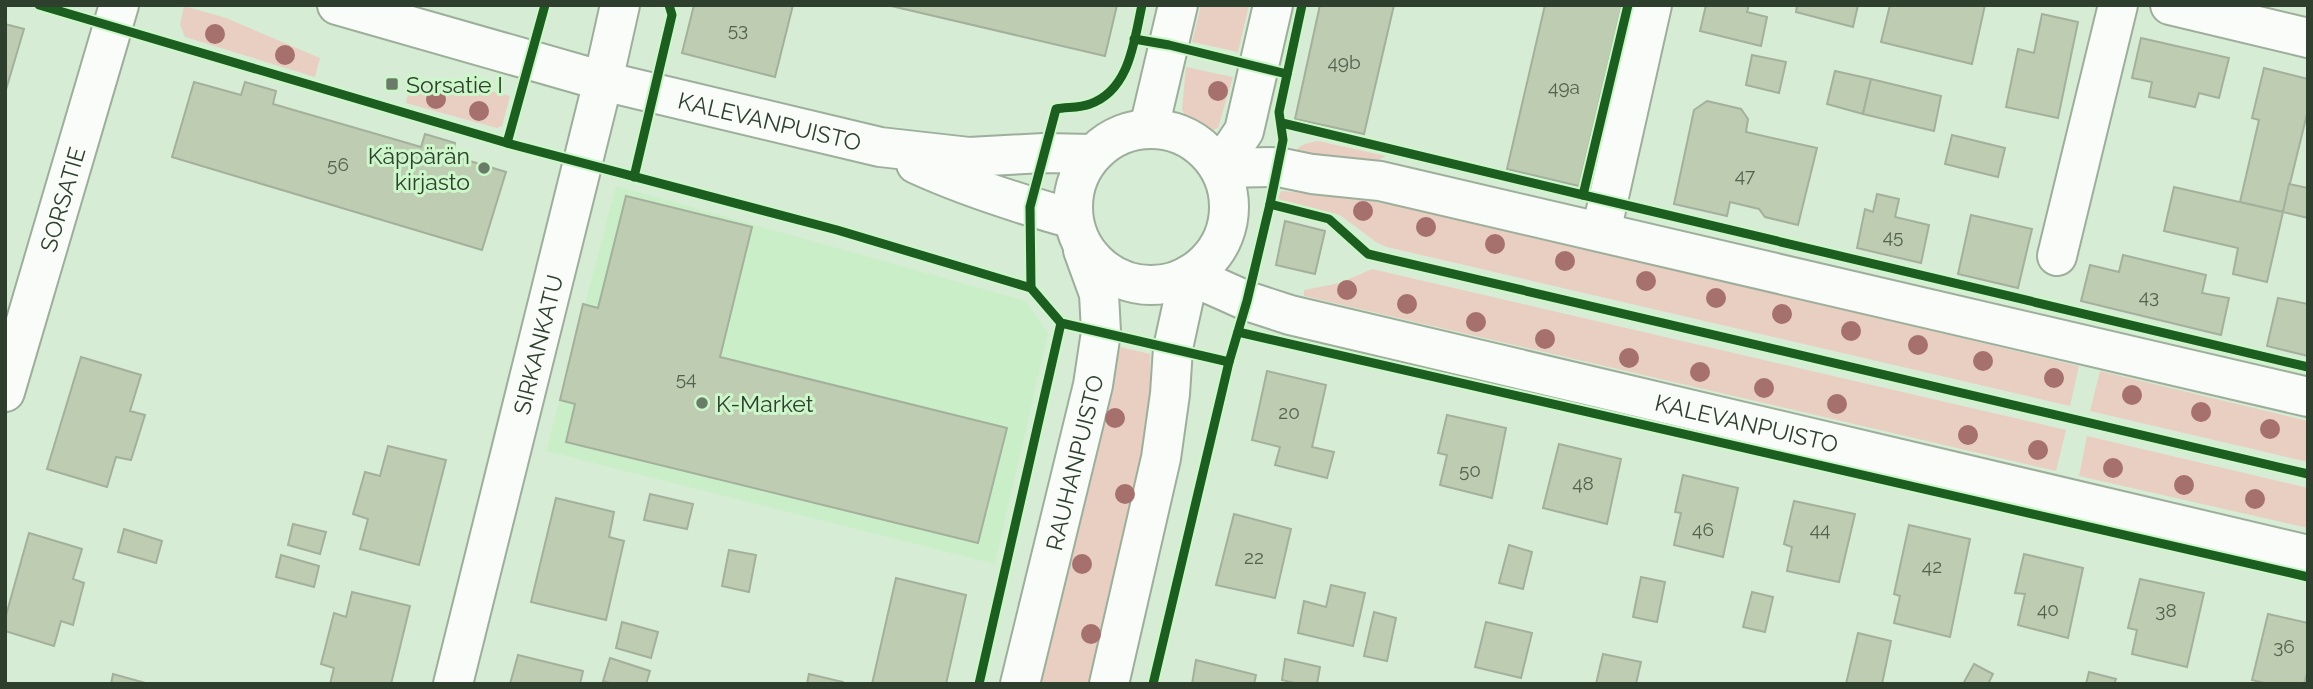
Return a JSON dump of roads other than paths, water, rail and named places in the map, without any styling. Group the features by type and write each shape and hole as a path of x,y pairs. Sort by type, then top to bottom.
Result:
{"street":[{"name":"SORSATIE","path":"5,392 119,5"},
{"name":"KALEVANPUISTO","path":"337,5 603,81 880,147 969,157 1044,153 1093,154"},
{"name":"SIRKANKATU","path":"453,684 620,5"},
{"path":"1149,128 1178,5"},
{"path":"1219,168 1244,131 1273,5"},
{"path":"1601,232 1653,5"},
{"path":"2057,256 2118,5"},
{"path":"2170,5 2308,38"},
{"path":"1149,128 1171,131 1192,139 1208,153 1219,168 1228,191 1229,215 1222,239 1208,260 1189,275 1166,284 1140,285 1116,277 1095,262 1077,230 1075,185 1093,154 1106,142 1126,132 1149,128"},
{"name":"KALEVANPUISTO","path":"880,147 942,176 1030,207 1077,230"},
{"path":"1219,168 1278,167 1312,174 1380,181 2308,397"},
{"name":"RAUHANPUISTO","path":"1020,684 1093,385 1101,332 1099,294 1077,230"},
{"name":"KALEVANPUISTO","path":"1189,275 1247,301 1290,315 2308,555"},
{"path":"1109,684 1161,458 1173,348 1189,275"}],"place":[{"name":"Sorsatie I","path":"392,84"},
{"name":"Käppärän kirjasto","path":"484,168"},
{"name":"K-Market","path":"702,403"}]}
